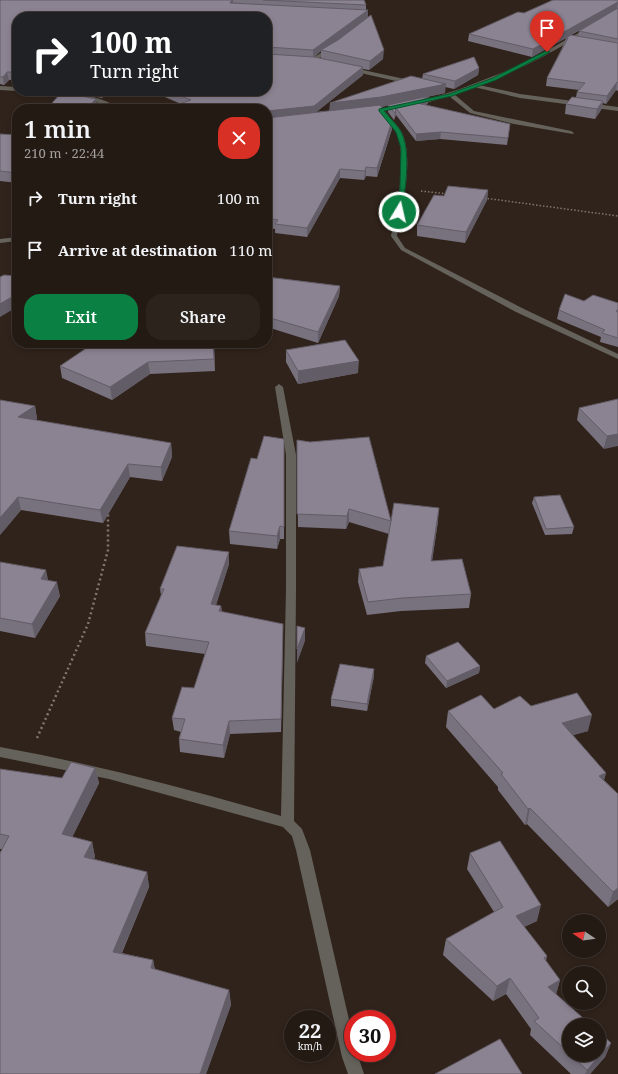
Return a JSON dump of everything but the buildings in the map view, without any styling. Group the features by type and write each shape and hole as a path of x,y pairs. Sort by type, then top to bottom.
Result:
{"street":[{"path":"410,105 454,94 475,86 529,62 570,40 595,24"},
{"path":"570,40 577,41"},
{"path":"307,61 316,62 316,58 340,43"},
{"path":"346,68 419,84"},
{"path":"475,86 520,96 618,109"},
{"path":"0,88 12,89"},
{"path":"442,89 454,94 472,112 514,122 571,132"},
{"path":"75,96 107,104"},
{"path":"388,109 381,110 398,132 404,148 402,188 394,236 403,249 519,310 618,358"},
{"path":"0,241 12,240"},
{"path":"279,387 291,455 291,589 287,823"},
{"path":"0,752 28,757 175,791 287,823 297,833 303,850 348,1050 356,1074"}],"path":[{"path":"402,188 453,195"},
{"path":"482,198 618,216"},
{"path":"28,757 88,624 108,550 108,512"}],"route":[{"path":"399,212 404,148 398,132 381,110 451,95 494,79 536,59 547,52"}]}
